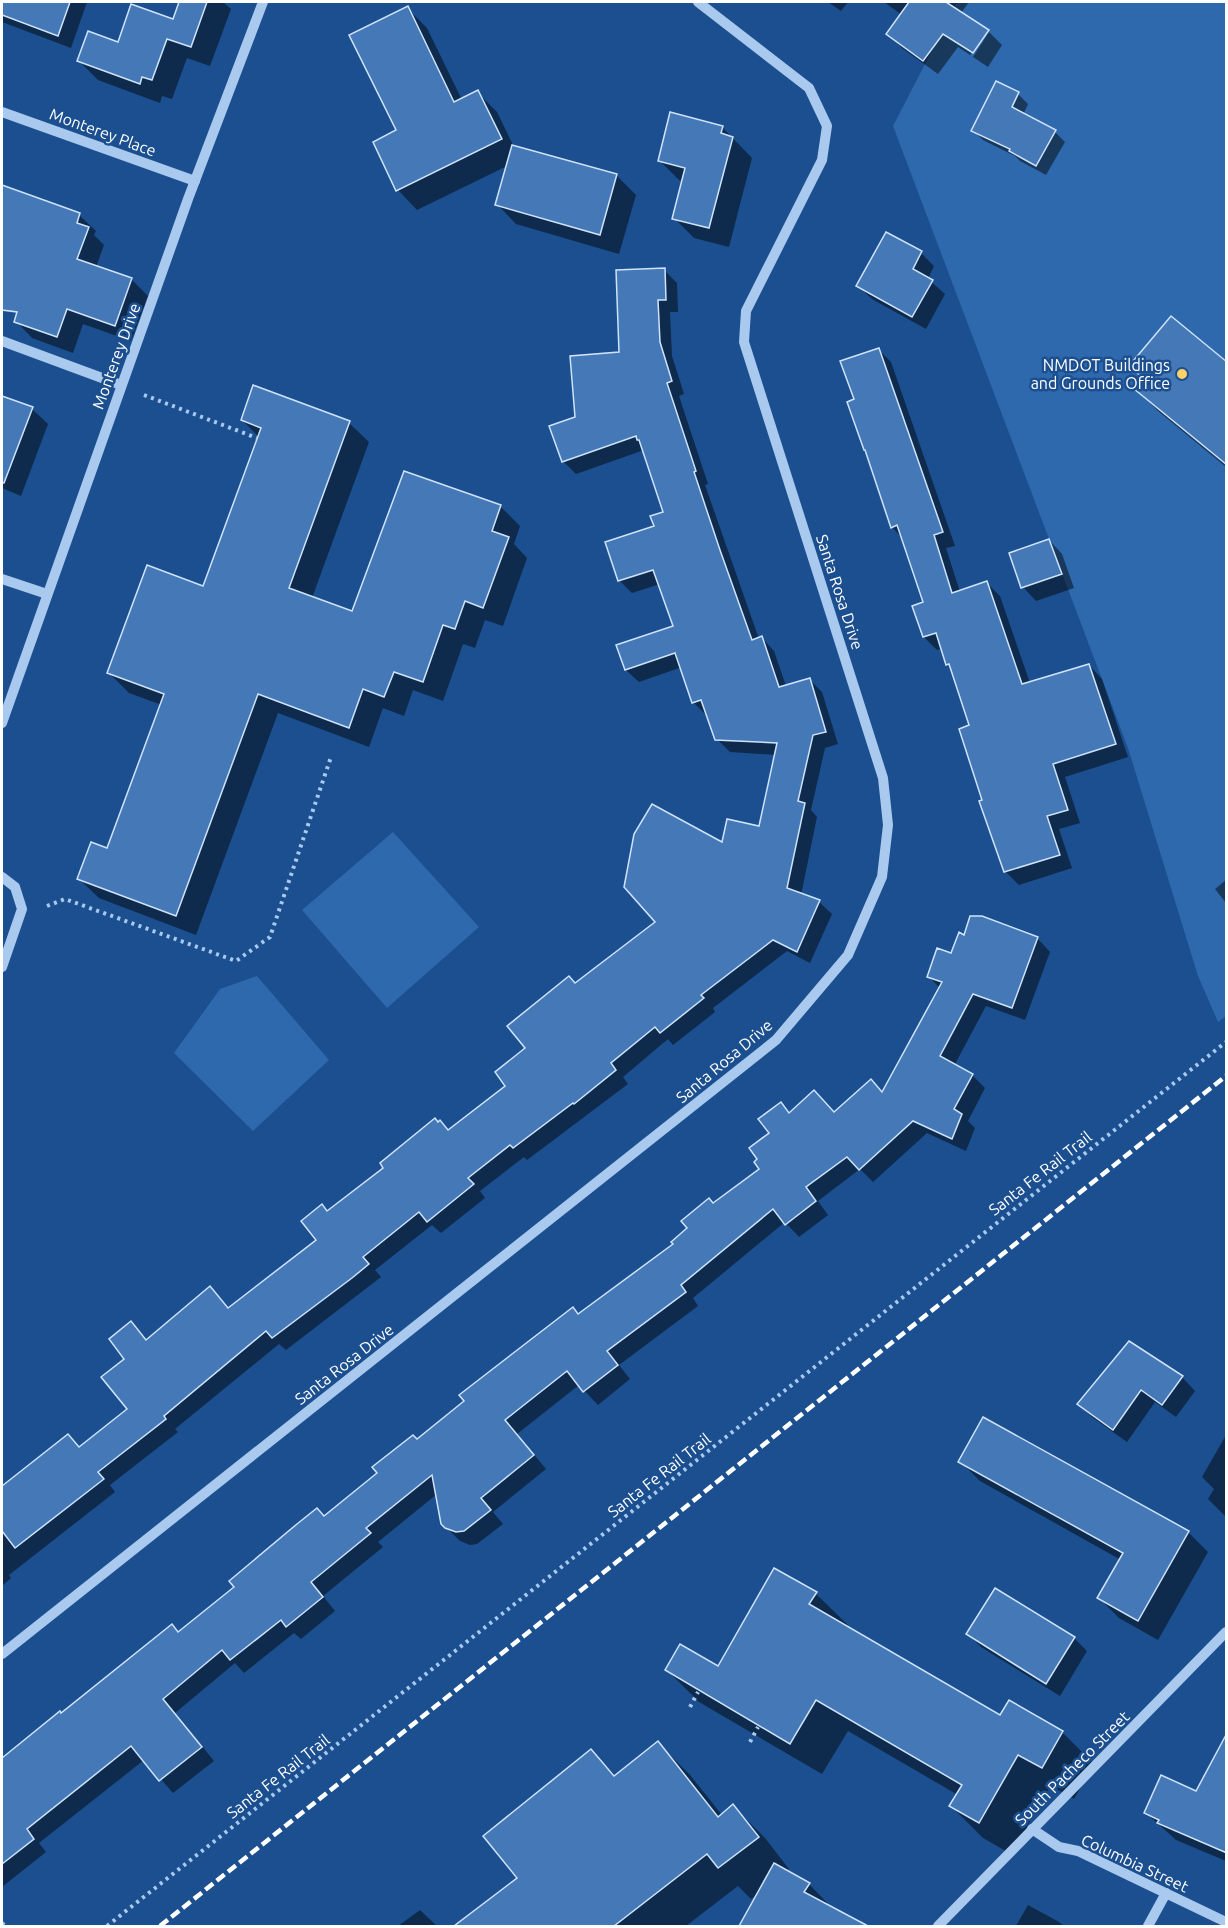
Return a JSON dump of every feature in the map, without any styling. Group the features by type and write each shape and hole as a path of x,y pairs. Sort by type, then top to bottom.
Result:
{"street":[{"name":"Monterey Drive","path":"2,723 121,385 263,2"},
{"name":"Santa Rosa Drive","path":"2,1654 776,1041 848,955 882,877 888,825 883,778 744,342 746,311 822,160 826,126 809,88 698,2"},
{"name":"Monterey Place","path":"2,112 195,181"},
{"path":"2,341 121,385"},
{"path":"2,579 47,594"},
{"path":"2,877 15,887 22,909 2,968"},
{"name":"South Pacheco Street","path":"938,1926 1227,1632"},
{"name":"Columbia Street","path":"1032,1829 1059,1847 1078,1851 1227,1922"},
{"path":"1148,1926 1166,1893"}],"path":[{"path":"144,395 257,438"},
{"path":"47,906 65,899 236,961 270,937 331,757"},
{"name":"Santa Fe Rail Trail","path":"107,1926 1227,1042"},
{"path":"690,1707 698,1692"},
{"path":"750,1742 758,1727"},
{"path":"2,1923 5,1926"}],"shaded area":[{"path":"957,2 1226,2 1226,1016 1218,1022 1198,976 1128,748 893,126"},
{"path":"393,832 479,927 387,1008 302,910"},
{"path":"257,976 329,1060 253,1131 174,1053 220,989"}],"building":[{"path":"2,2 70,2 58,36 2,15"},
{"path":"179,2 207,2 191,47 167,39 152,80 142,77 140,84 77,61 88,31 118,42 131,4 173,19"},
{"path":"909,2 946,2 989,30 973,53 943,34 923,61 886,34"},
{"path":"408,6 454,102 478,90 502,139 396,191 373,142 396,130 349,35"},
{"path":"996,81 1019,92 1012,107 1056,130 1036,166 1009,151 1010,149 971,131"},
{"path":"670,112 723,126 721,133 733,137 709,228 672,219 685,168 658,161"},
{"path":"512,145 617,174 600,235 495,205"},
{"path":"2,185 80,213 77,223 89,227 77,259 132,278 115,326 67,309 57,337 14,322 17,312 2,310"},
{"path":"886,232 922,251 913,269 933,280 912,317 856,286"},
{"path":"665,268 666,300 658,300 660,342 672,381 667,383 720,550 752,640 762,636 779,687 810,678 826,732 813,735 798,801 805,803 787,888 820,900 797,952 773,940 701,995 704,998 660,1033 655,1027 611,1063 616,1070 574,1104 513,1148 510,1145 468,1178 474,1184 427,1222 419,1212 363,1257 369,1264 352,1278 272,1338 266,1331 164,1416 166,1419 98,1472 104,1479 15,1548 2,1531 2,1486 68,1434 79,1447 127,1409 101,1377 124,1359 109,1339 131,1321 146,1340 210,1286 228,1308 316,1240 301,1221 322,1204 327,1211 383,1168 380,1163 435,1118 438,1122 440,1120 448,1130 505,1086 495,1072 525,1048 507,1026 569,976 575,983 655,922 624,887 634,834 652,804 722,842 727,819 759,826 777,743 715,740 701,700 692,703 675,653 625,670 616,645 673,626 653,570 618,581 605,542 654,526 650,516 663,512 639,440 636,436 562,462 549,426 575,417 570,356 619,352 616,270"},
{"name":"NMDOT Buildings and Grounds Office","path":"1171,316 1227,362 1227,465 1133,388 1144,379 1129,366"},
{"path":"879,348 943,532 934,535 952,593 987,581 1022,684 1089,664 1116,744 1053,764 1068,810 1047,816 1060,855 1004,872 979,801 982,800 959,729 969,725 949,664 946,665 936,633 923,637 912,606 923,602 897,525 891,528 847,402 854,399 840,361"},
{"path":"253,385 350,421 289,588 352,611 404,471 501,505 492,531 509,537 483,608 465,601 455,629 443,625 423,682 394,672 384,697 363,689 349,728 258,694 176,916 77,879 91,842 107,848 164,694 107,673 147,565 203,586 261,428 241,420"},
{"path":"2,396 33,407 4,483 2,483"},
{"path":"1049,539 1062,574 1021,588 1009,553"},
{"path":"970,916 982,916 1038,937 1012,1008 973,994 940,1056 973,1074 954,1109 962,1114 952,1139 913,1121 859,1170 847,1157 806,1187 816,1201 785,1225 773,1209 681,1285 686,1292 607,1351 618,1365 583,1392 567,1371 505,1420 534,1455 481,1498 491,1510 464,1531 456,1532 445,1528 441,1524 432,1475 366,1528 371,1533 311,1582 323,1597 286,1627 281,1620 230,1660 222,1650 163,1699 202,1747 159,1781 131,1746 27,1829 34,1839 2,1864 2,1758 172,1624 178,1632 234,1587 229,1581 297,1524 317,1508 324,1516 377,1473 372,1467 413,1435 417,1439 464,1401 459,1395 573,1307 578,1314 673,1244 671,1242 687,1228 681,1221 709,1198 713,1203 759,1169 754,1162 757,1159 749,1148 769,1133 758,1119 781,1102 789,1113 814,1090 834,1112 871,1079 882,1092 942,982 927,977 937,948 951,953 959,932 964,935"},
{"path":"1129,1341 1183,1376 1162,1405 1141,1390 1113,1430 1077,1404"},
{"path":"983,1417 1189,1531 1138,1621 1097,1598 1123,1553 958,1462"},
{"path":"774,1568 817,1592 809,1604 1000,1715 1009,1700 1063,1731 1042,1768 1018,1755 979,1823 949,1806 962,1785 816,1700 790,1744 665,1670 680,1644 718,1666"},
{"path":"995,1588 1075,1637 1046,1684 966,1634"},
{"path":"1227,1733 1227,1853 1157,1823 1159,1820 1144,1813 1161,1775 1196,1791"},
{"path":"658,1741 718,1817 733,1804 759,1837 718,1868 707,1854 614,1926 454,1926 517,1878 483,1836 591,1749 614,1776"},
{"path":"774,1863 810,1883 804,1892 868,1926 739,1926"}],"railway":[{"path":"160,1926 1226,1076"}],"place":[{"name":"NMDOT Buildings and Grounds Office","path":"1182,374"}]}
